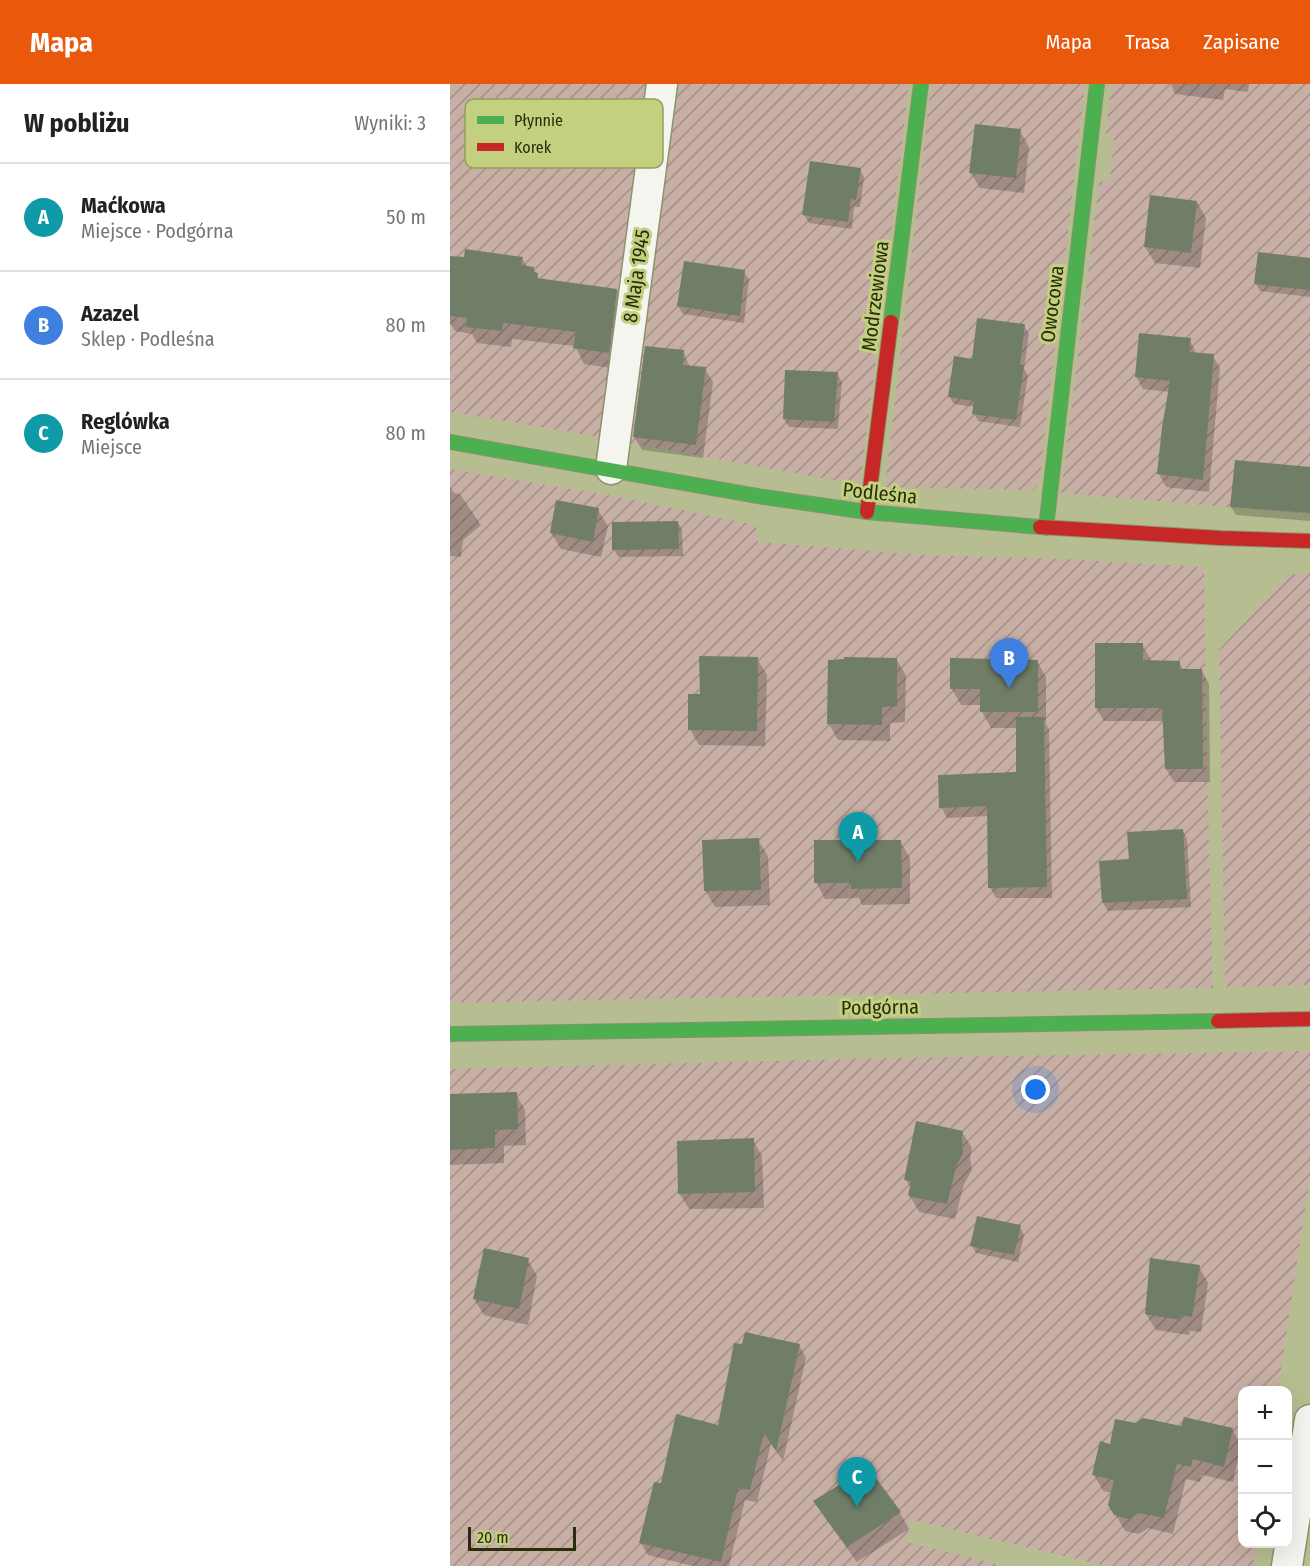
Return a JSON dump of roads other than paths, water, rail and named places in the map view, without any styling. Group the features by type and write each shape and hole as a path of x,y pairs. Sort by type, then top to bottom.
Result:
{"street":[{"name":"8 Maja 1945","path":"660,99 662,84"},
{"name":"Modrzewiowa","path":"867,512 921,84"},
{"name":"Owocowa","path":"1046,528 1097,84"},
{"name":"8 Maja 1945","path":"611,469 651,168"},
{"name":"Podleśna","path":"450,442 764,497 867,512 1046,528 1310,541"},
{"name":"Podgórna","path":"450,1035 1310,1019"},
{"path":"1287,1566 1310,1420"}],"place":[{"name":"Azazel","path":"1009,688"},
{"name":"Maćkowa","path":"858,862"},
{"name":"Reglówka","path":"857,1507"}]}
